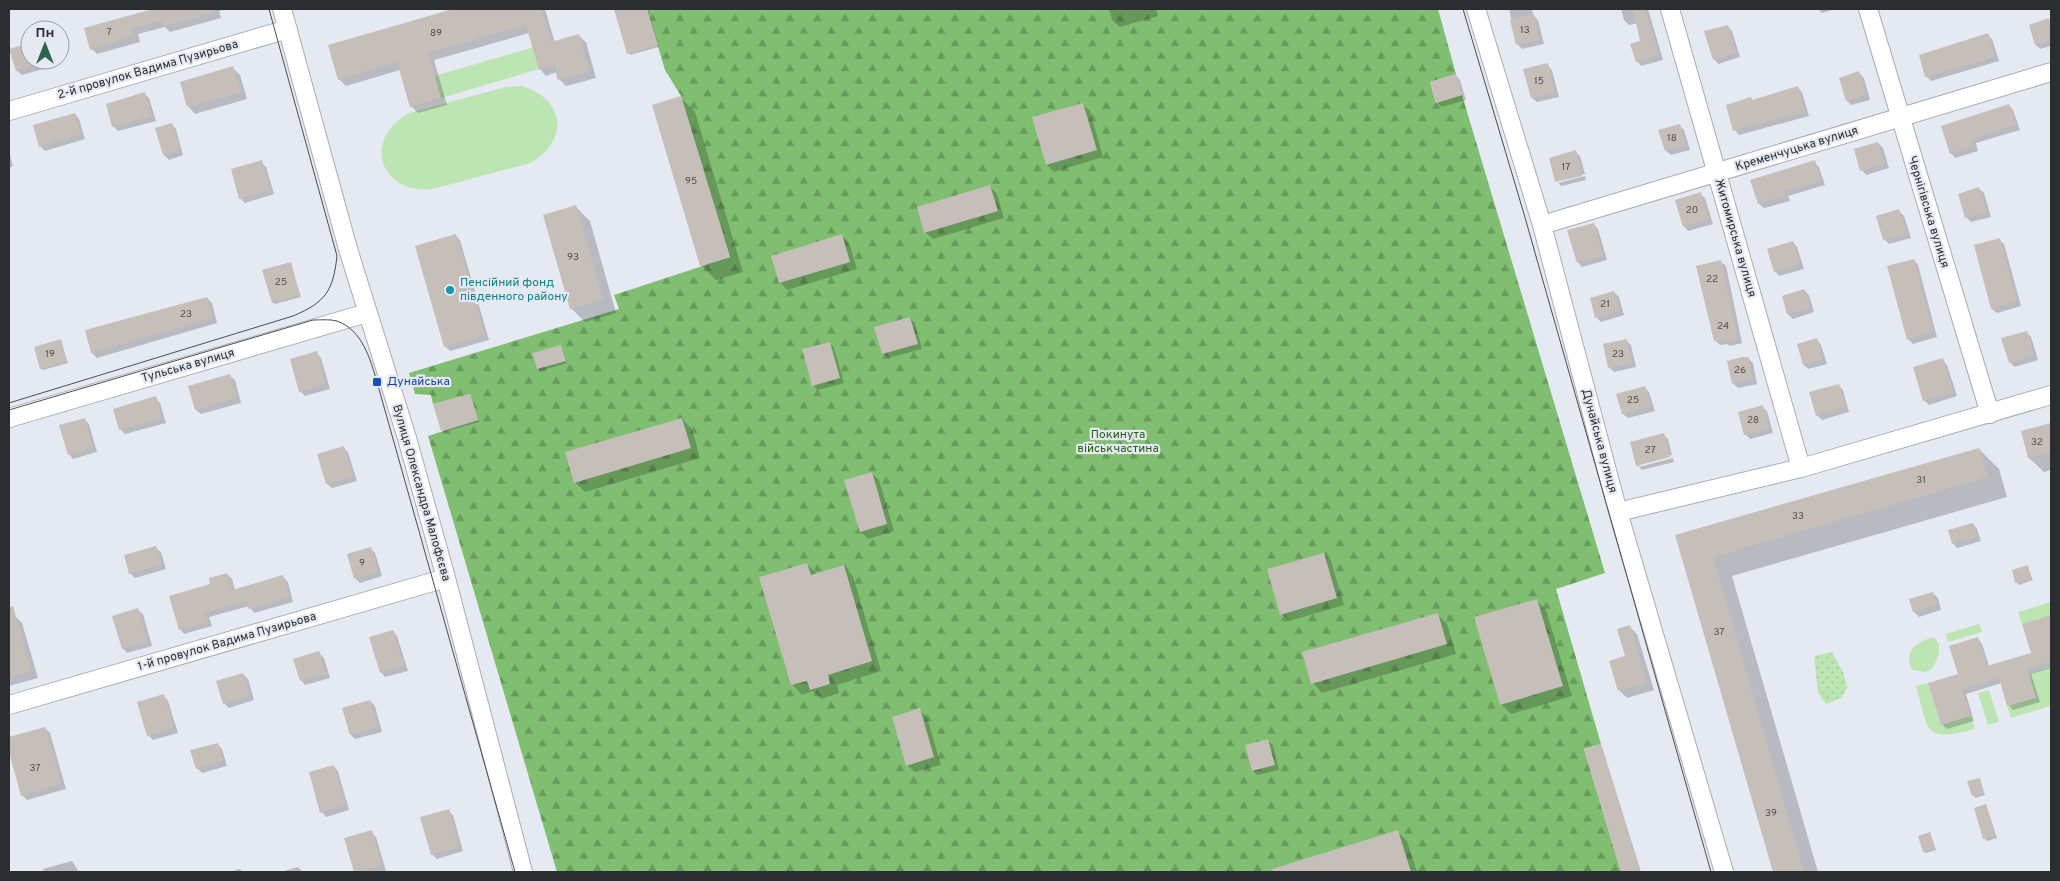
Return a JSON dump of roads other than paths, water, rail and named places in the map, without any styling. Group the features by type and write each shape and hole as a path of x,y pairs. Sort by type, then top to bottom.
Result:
{"street":[{"path":"282,9 288,29"},
{"name":"Дунайська вулиця","path":"1476,9 1542,225 1618,512 1724,872"},
{"name":"Житомирська вулиця","path":"1670,9 1801,468"},
{"name":"Чернігівська вулиця","path":"1868,9 1899,118 1990,414"},
{"name":"2-й провулок Вадима Пузирьова","path":"9,111 288,29"},
{"name":"Вулиця Олександра Малофєєва","path":"288,29 367,313 406,438 446,578 522,872"},
{"name":"Кременчуцька вулиця","path":"1542,225 1717,174 2051,72"},
{"name":"Тульська вулиця","path":"9,418 367,313"},
{"path":"1618,512 1801,468 2051,395"},
{"name":"1-й провулок Вадима Пузирьова","path":"9,706 446,578"}],"tram line":[{"path":"9,403 293,316 313,306 326,294 333,278 337,256 269,9"},
{"path":"1463,9 1524,214 1711,872"},
{"path":"9,410 313,320 337,321 353,331 364,346 374,373 515,872"}],"place":[{"name":"Пенсійний фонд південного району","path":"450,290"},
{"name":"Дунайська","path":"377,382"}],"park label":[{"name":"Покинута військчастина","path":"1118,442"}]}
